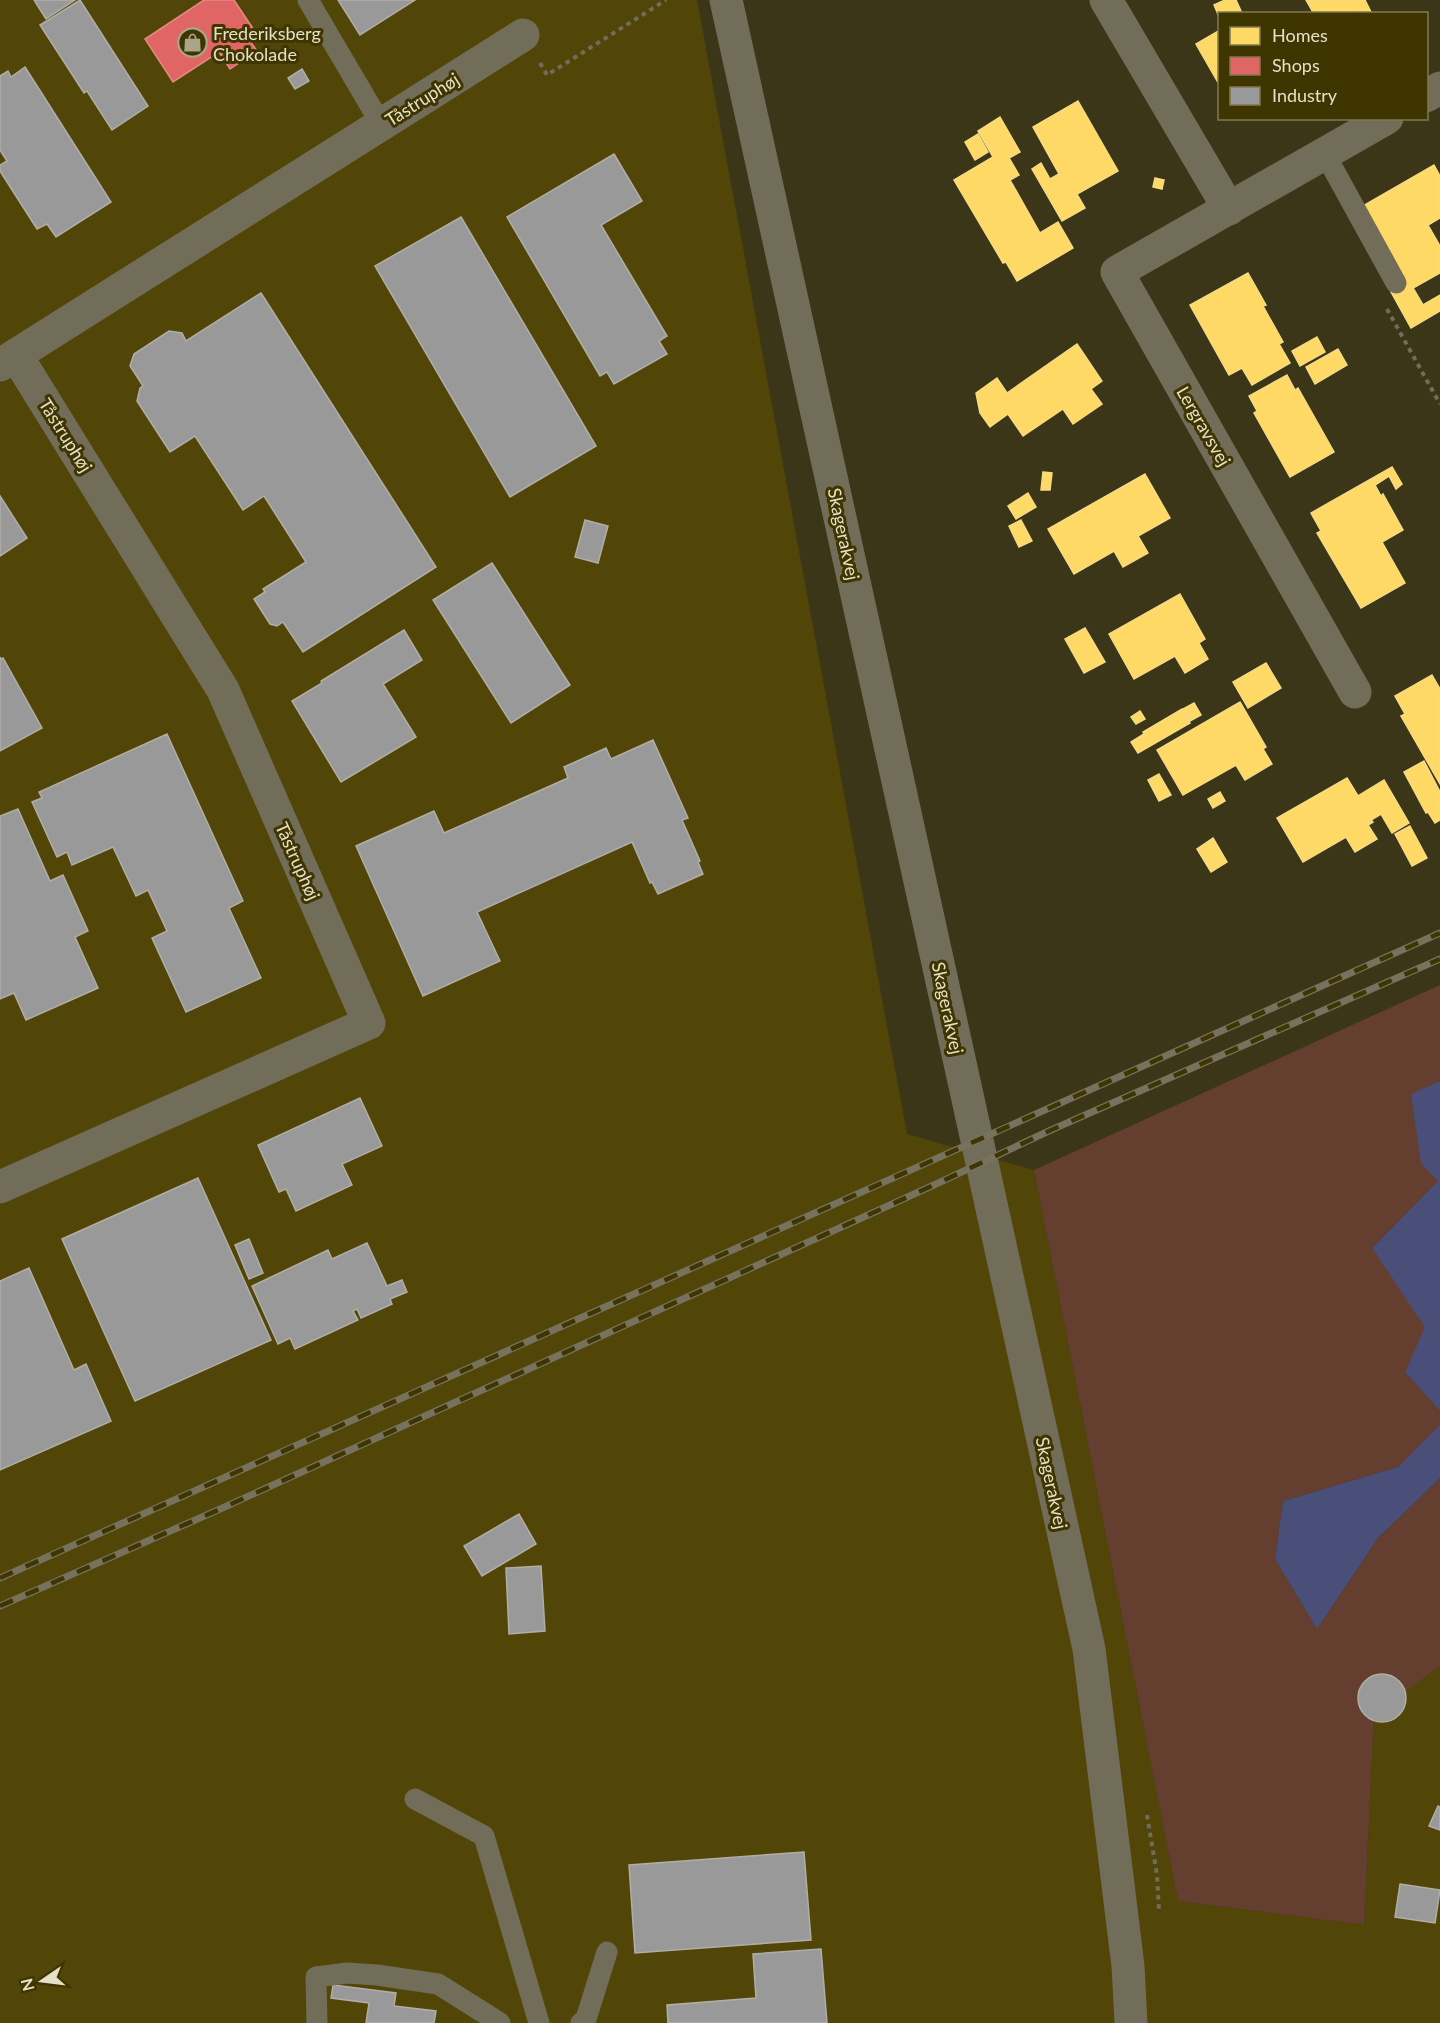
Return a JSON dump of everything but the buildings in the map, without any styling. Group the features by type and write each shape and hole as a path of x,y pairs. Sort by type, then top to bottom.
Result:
{"street":[{"name":"Skagerakvej","path":"726,0 1089,1649 1128,1966 1131,2023"},
{"path":"1106,0 1229,209"},
{"name":"Tåstruphøj","path":"0,1187 369,1023 223,690 8,360 523,35"},
{"name":"Lergravsvej","path":"1355,692 1117,272 1383,120"}],"lane":[{"path":"308,0 381,124"},
{"path":"1325,154 1396,284"},
{"path":"415,1799 484,1836 539,2023"},
{"path":"581,2023 586,2019 607,1952"},
{"path":"317,2023 316,1977 347,1973 438,1984 500,2023"}],"path":[{"path":"523,35 547,75 666,0"}],"shaded area":[{"path":"0,0 697,0 907,1134 1034,1170 1178,1901 1364,1925 1374,1714 1440,1666 1440,2023 0,2023"},
{"path":"1440,985 1440,1081 1411,1095 1438,1181 1372,1248 1426,1327 1405,1372 1440,1411 1440,1425 1398,1467 1283,1501 1275,1559 1317,1629 1378,1538 1440,1478 1440,1666 1374,1715 1364,1925 1178,1901 1034,1170"}],"water":[{"path":"1440,1081 1440,1411 1405,1372 1425,1327 1372,1248 1438,1181 1421,1163 1411,1094"},
{"path":"1440,1425 1440,1478 1378,1538 1317,1629 1275,1559 1283,1501 1398,1467"}],"railway":[{"path":"0,1578 1440,933"},
{"path":"0,1606 218,1510 1051,1130 1440,959"}],"place":[{"name":"Frederiksberg Chokolade","path":"192,43"}]}
